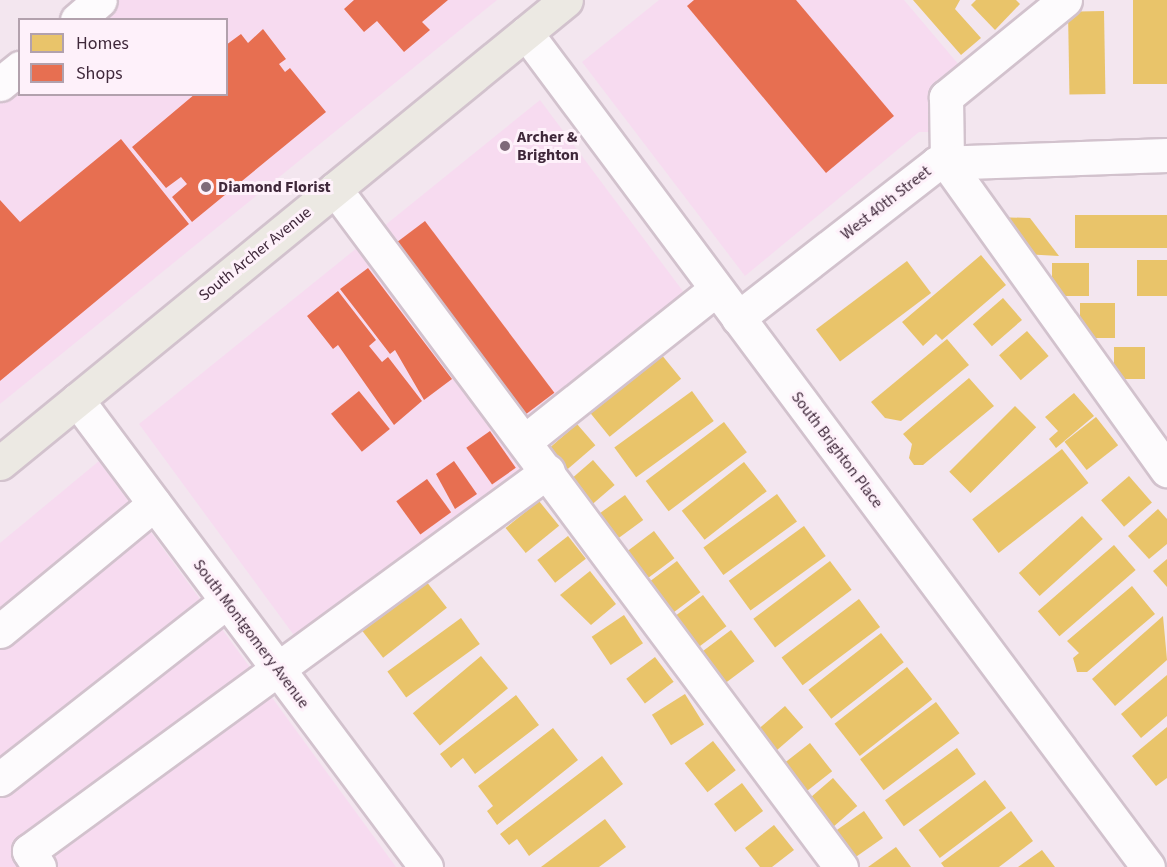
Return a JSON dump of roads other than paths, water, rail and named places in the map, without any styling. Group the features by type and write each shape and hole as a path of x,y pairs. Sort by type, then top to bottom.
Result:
{"main road":[{"name":"South Archer Avenue","path":"0,463 566,0"}],"street":[{"path":"79,18 100,0"},
{"path":"1065,0 946,97 947,163 1167,470"},
{"name":"South Brighton Place","path":"526,33 715,290 1148,867"},
{"path":"0,84 18,70"},
{"name":"West 40th Street","path":"738,318 937,163 1167,155"},
{"path":"335,189 548,471 841,867"},
{"path":"525,441 715,290"},
{"name":"South Montgomery Avenue","path":"76,400 426,867"},
{"path":"39,867 29,851 548,471"},
{"path":"0,631 154,504"},
{"path":"0,779 227,601"}],"place":[{"name":"Archer & Brighton","path":"505,146"},
{"name":"Diamond Florist","path":"206,187"}]}
